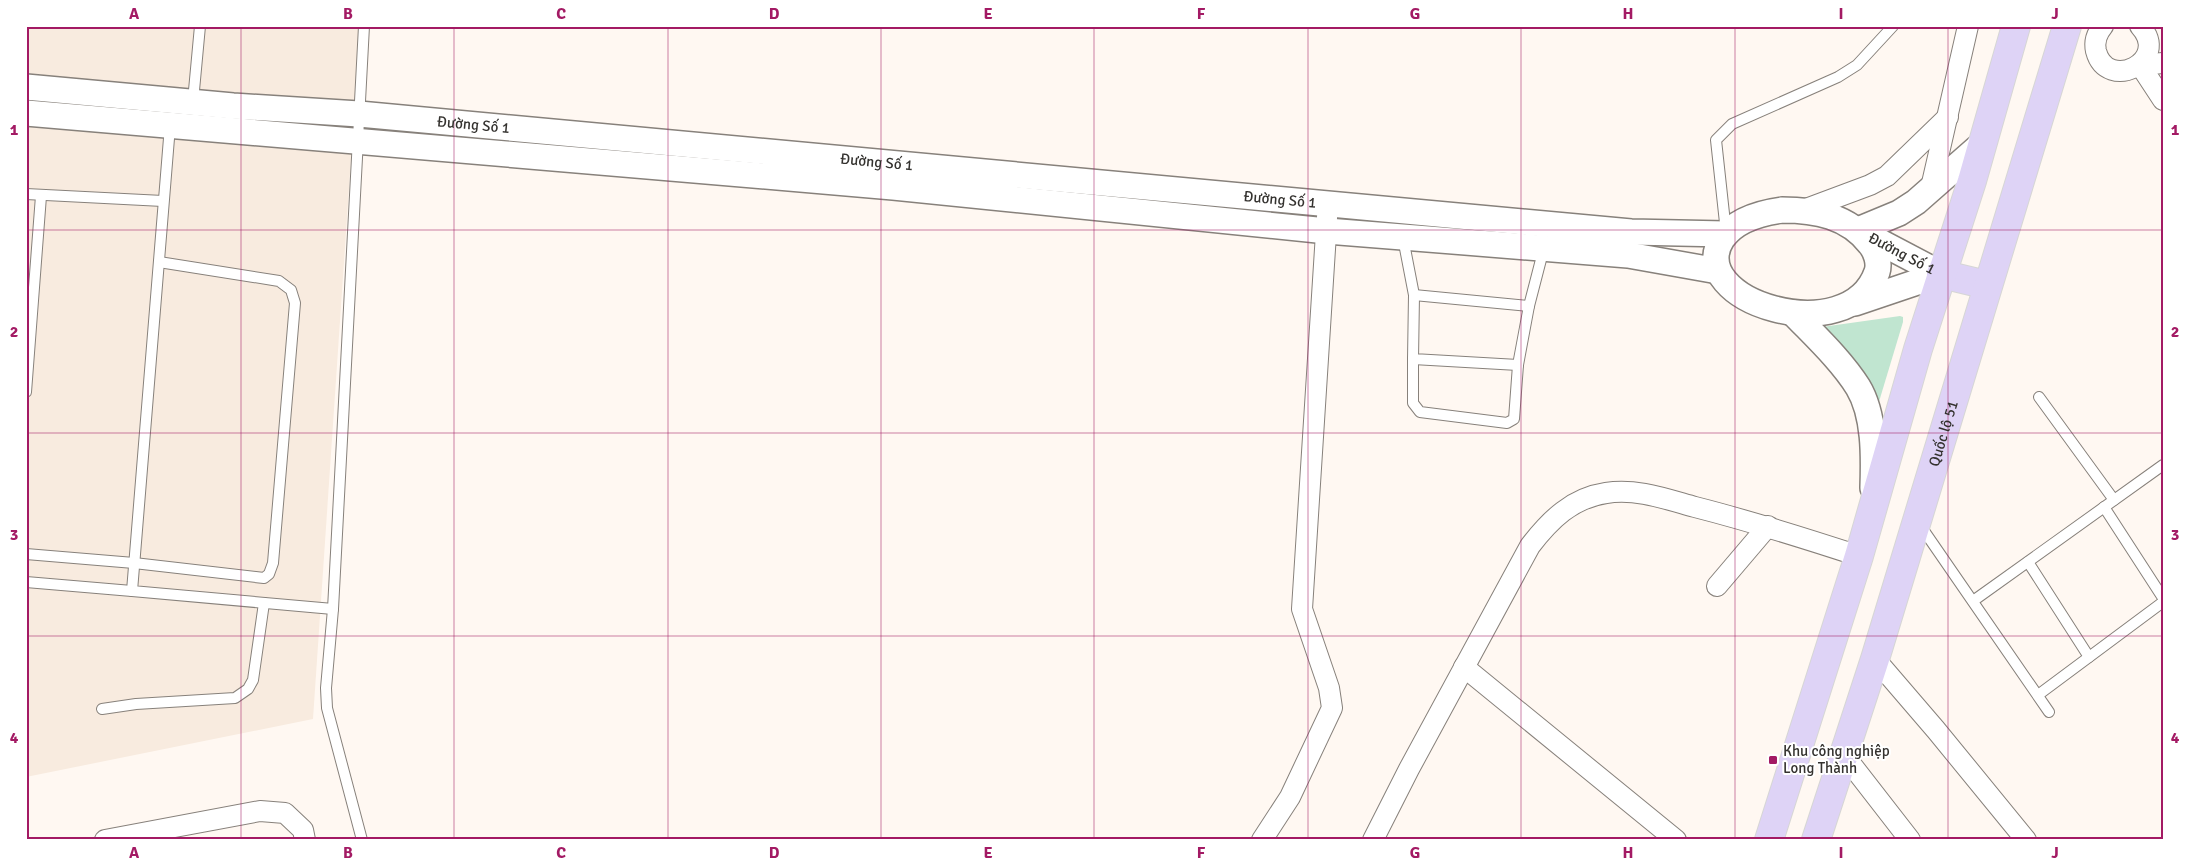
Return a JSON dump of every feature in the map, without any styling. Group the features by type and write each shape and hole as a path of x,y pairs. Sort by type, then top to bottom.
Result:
{"highway":[{"path":"1769,840 1859,556 2016,26"},
{"name":"Quốc lộ 51","path":"1816,840 1875,660 2067,26"},
{"path":"1941,274 1987,285"}],"street":[{"path":"1930,192 1968,26"},
{"path":"2103,26 2095,45 2101,61 2115,70 2132,69 2140,65 2163,64"},
{"path":"2140,26 2147,38 2148,46 2147,53 2140,65"},
{"path":"2140,65 2163,100"},
{"name":"Đường Số 1","path":"26,87 359,114 886,164 1328,202 1631,232 1726,234"},
{"name":"Đường Số 1","path":"26,113 893,187 1327,231 1628,255 1718,272"},
{"path":"1803,210 1870,185 1887,176 1948,118"},
{"path":"1858,230 1899,213 1930,192 1982,144"},
{"path":"1262,840 1290,798 1332,708 1330,688 1302,609 1328,202"},
{"path":"1803,210 1818,212 1832,217 1858,230 1874,248 1879,267 1870,286 1852,304 1825,312 1793,313 1771,308 1749,300 1732,287 1718,272 1716,252 1726,234 1742,222 1762,213 1803,210"},
{"name":"Đường Số 1","path":"1858,230 1941,274"},
{"name":"Đường Số 1","path":"1852,304 1941,274"},
{"path":"1793,313 1859,388 1871,423 1874,454 1873,507"},
{"path":"1373,840 1530,546 1550,521 1575,503 1605,493 1636,492 1768,526 1859,556"},
{"path":"1717,586 1768,526"},
{"path":"1875,660 1936,730 2026,840"},
{"path":"1464,667 1676,840"},
{"path":"1844,755 1910,840"},
{"path":"105,840 260,811 285,813 303,830 305,840"}],"lane":[{"path":"193,102 200,26"},
{"path":"362,840 327,708 326,688 333,609 364,26"},
{"path":"1726,234 1716,140 1732,124 1838,77 1857,65 1893,26"},
{"path":"132,591 170,126"},
{"path":"26,194 163,201"},
{"path":"26,392 41,196"},
{"path":"1403,237 1414,295 1413,403 1420,412 1507,423 1514,419 1518,365 1529,306 1544,248"},
{"path":"26,554 134,563 264,578 269,574 273,563 294,312 291,290 279,281 159,262"},
{"path":"1414,295 1529,306"},
{"path":"1413,359 1518,365"},
{"path":"2040,397 2114,500"},
{"path":"1973,601 2163,465"},
{"path":"2038,696 2163,600 2104,507"},
{"path":"1917,520 2049,712"},
{"path":"2028,562 2089,657"},
{"path":"26,582 333,609"},
{"path":"102,709 136,704 235,698 248,689 253,680 264,603"}],"shaded area":[{"path":"26,26 360,26 313,719 26,777"}],"green space":[{"path":"1903,317 1903,322 1878,405 1822,327"}],"place":[{"name":"Khu công nghiệp Long Thành","path":"1773,760"}]}
